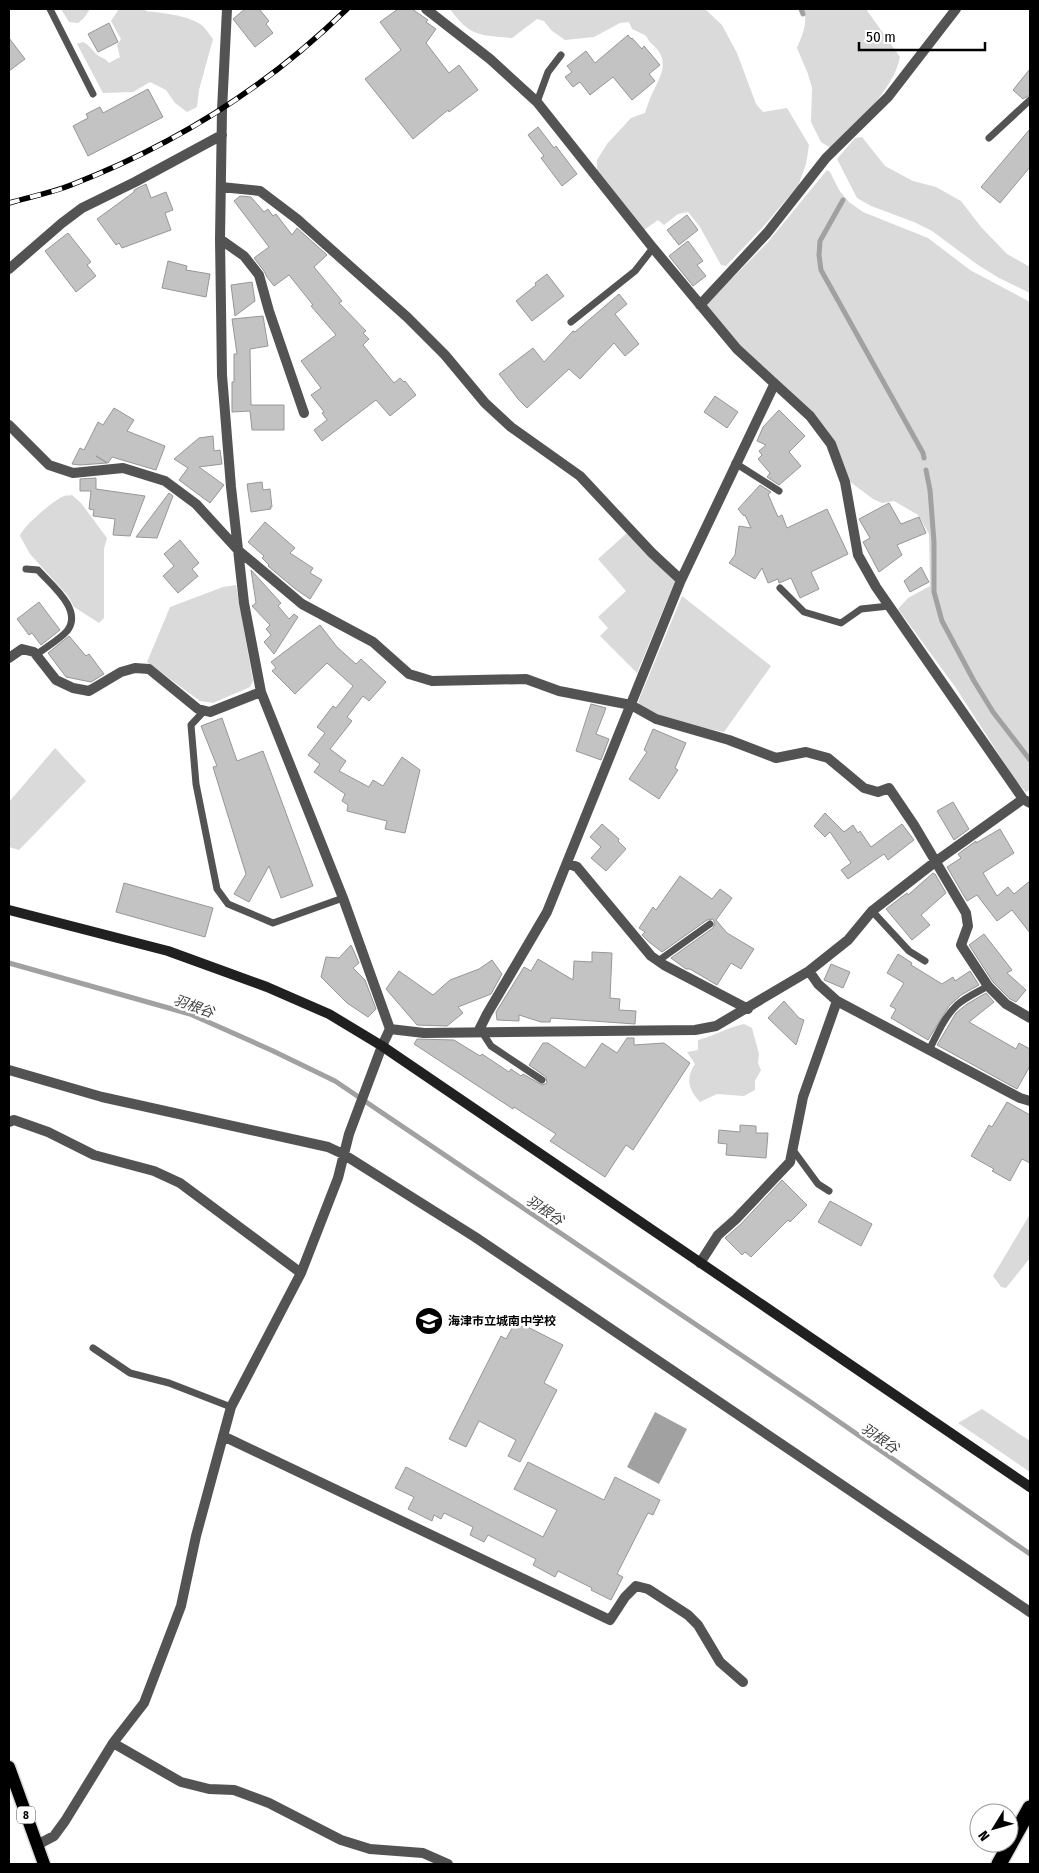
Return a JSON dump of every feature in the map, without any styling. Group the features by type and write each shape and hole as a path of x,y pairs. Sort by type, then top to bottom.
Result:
{"highway":[{"path":"999,1864 1030,1808"}],"main road":[{"name":"8","path":"9,1767 44,1864"}],"street":[{"path":"37,1845 54,1836 66,1821 114,1743 144,1704 182,1606 196,1536 231,1408 301,1273 338,1178 349,1134 377,1058 390,1029 343,898 262,692 244,603 222,375 220,239 222,135 228,9"},
{"path":"390,1029 424,1033 695,1030 716,1026 748,1009 809,971 848,940 872,911 935,862 1027,801 889,606 858,556 845,482 831,444 810,416 774,385 737,349 653,248 537,102 490,59 426,9"},
{"path":"700,305 767,233 826,158 888,97 956,9"},
{"path":"9,269 82,208 222,135"},
{"path":"221,187 260,191 297,219 407,317 445,355 485,403 511,427 580,476 652,553 681,580"},
{"path":"220,239 244,256 259,274 269,311 304,413"},
{"path":"480,1032 487,1014 547,912 681,580 774,385"},
{"path":"9,425 49,465 73,473 123,468 165,481 196,504 239,551 302,604 373,642 409,674 432,682 526,679 558,691 631,705 656,719 729,740 776,758 806,752 828,758 864,788 878,792 889,788 914,824 966,913 968,926 961,946 988,986 1006,1004 1030,1018"},
{"path":"9,658 22,649 34,652 56,680 73,688 89,691 121,672 135,668 149,669 198,710 210,712 262,692"},
{"path":"567,863 577,867 638,943 658,961 748,1009"},
{"path":"9,910 159,949 267,987 329,1014 382,1046 1030,1487"},
{"path":"809,971 818,984 837,1001 1020,1098 1030,1100"},
{"path":"700,1263 718,1235 736,1219 790,1162 802,1098 837,1001"},
{"path":"9,1070 102,1097 328,1148 343,1154 475,1237 1030,1612"},
{"path":"9,1122 14,1120 23,1123 48,1132 94,1155 154,1171 180,1183 301,1273"},
{"path":"223,1436 610,1620 625,1597 636,1586 648,1589 688,1615 698,1625 720,1662 742,1682"},
{"path":"114,1743 181,1782 209,1789 234,1790 243,1793 269,1803 341,1840 370,1849 424,1853 448,1864"}],"lane":[{"path":"50,9 93,94"},
{"path":"537,102 548,72 561,55"},
{"path":"989,138 1030,100"},
{"path":"571,322 634,271 653,248"},
{"path":"736,463 779,491"},
{"path":"26,569 38,570 64,598 70,608 70,626 66,632 36,655"},
{"path":"780,588 804,612 841,623 861,609 889,606"},
{"path":"204,711 191,725 196,784 217,889 228,904 274,923 343,898"},
{"path":"872,911 909,951 925,961"},
{"path":"658,961 710,924"},
{"path":"929,1050 946,1017 952,1010 958,1004 988,986"},
{"path":"480,1032 491,1046 542,1080"},
{"path":"793,1150 818,1184 829,1191"},
{"path":"93,1348 130,1373 169,1383 231,1408"}],"shaded area":[{"path":"61,9 90,9 78,23 69,22"},
{"path":"119,9 144,9 146,11 181,16 202,25 207,31 213,39 199,90 197,107 187,112 175,103 166,90 150,82 133,92 103,93 77,44 83,42 109,63 120,57 117,45 121,39 111,21"},
{"path":"450,9 705,9 722,25 737,53 756,104 763,112 787,108 809,145 806,164 798,186 726,266 721,265 700,227 688,212 678,214 664,225 658,220 644,230 597,172 597,160 607,144 631,118 645,113 661,75 662,57 646,36 632,29 629,22 620,23 594,37 565,40 551,30 544,21 537,19 512,38 484,35 470,30"},
{"path":"803,9 866,9 900,57 890,82 881,95 832,149 821,142 811,122 812,88 797,48 805,24"},
{"path":"862,137 885,166 913,181 936,187 961,201 981,227 1007,254 1030,267 1030,293 978,265 932,231 914,222 871,206 857,198 837,159 855,138"},
{"path":"827,170 849,202 863,212 928,238 970,270 1030,302 1030,790 1026,792 1018,784 956,688 898,609 908,598 930,586 929,534 918,515 894,501 882,503 873,499 849,481 835,443 741,346 706,305 768,242"},
{"path":"72,495 81,503 107,538 104,549 104,618 99,623 74,607 68,596 30,554 20,536 26,526 47,508 60,498"},
{"path":"627,533 675,581 637,673 600,636 608,628 598,617 626,591 598,559"},
{"path":"236,585 253,681 250,687 213,703 200,701 147,662 170,607 223,587"},
{"path":"682,596 771,666 724,732 664,717 644,708 638,702"},
{"path":"55,748 86,781 19,850 9,847 9,802"},
{"path":"744,1024 752,1028 759,1054 758,1063 761,1070 755,1081 755,1090 744,1096 717,1094 700,1102 691,1089 689,1079 695,1064 687,1052 698,1050 698,1040"},
{"path":"1030,1214 1030,1258 1006,1288 1001,1287 993,1276"},
{"path":"982,1409 1030,1441 1030,1472 958,1423"},
{"path":"655,1412 687,1429 659,1484 627,1467"}],"building":[{"path":"245,9 259,9 269,21 266,24 273,33 255,47 233,19"},
{"path":"398,9 412,9 428,20 426,22 436,29 426,43 449,73 459,65 478,90 449,112 448,110 413,139 365,79 401,50 380,22"},
{"path":"109,23 118,42 98,52 88,34"},
{"path":"628,35 642,49 644,46 660,65 649,74 655,81 632,100 613,77 590,95 580,82 573,87 565,77 572,72 567,66 586,51 595,63"},
{"path":"9,38 25,59 9,71"},
{"path":"1030,69 1030,95 1023,99 1013,90"},
{"path":"148,89 163,117 88,156 73,126 88,118 86,114 100,107 103,113"},
{"path":"538,127 554,148 556,146 577,174 562,186 541,158 544,156 528,135"},
{"path":"1030,129 1030,167 1000,203 981,187"},
{"path":"146,184 151,198 166,192 173,210 165,213 171,230 122,248 119,243 116,245 97,219 134,192 134,190"},
{"path":"240,196 251,197 264,212 268,209 273,216 276,214 292,235 297,228 327,255 314,267 342,301 339,303 366,331 363,333 369,339 363,345 394,383 400,378 405,381 416,395 390,416 376,400 322,441 314,430 327,420 322,413 324,412 311,395 321,388 301,361 336,335 311,306 313,305 289,275 274,286 267,277 254,258 269,247 234,201"},
{"path":"687,215 698,230 679,245 667,230"},
{"path":"68,233 91,262 87,265 96,276 76,292 45,251"},
{"path":"688,241 703,261 697,265 706,276 693,286 669,256"},
{"path":"168,261 187,266 186,270 210,274 206,297 162,288"},
{"path":"547,274 564,296 532,321 516,301"},
{"path":"252,282 255,301 235,316 231,285"},
{"path":"619,294 627,304 615,314 639,344 625,356 614,343 580,379 569,369 527,408 499,374 533,348 544,362 573,331 575,332"},
{"path":"263,316 268,346 250,349 251,405 284,405 284,430 252,430 250,411 232,412 234,354 237,354 232,319"},
{"path":"715,396 738,412 727,428 704,412"},
{"path":"114,408 134,420 127,431 165,446 156,470 112,457 108,463 96,456 107,463 72,464 80,448 84,450 98,422 103,425"},
{"path":"779,410 805,436 789,452 801,466 779,485 767,477 770,473 758,459 762,455 759,451 766,445 757,441 763,427"},
{"path":"213,436 214,451 220,450 222,464 199,467 224,485 210,503 179,480 188,468 174,459 199,438"},
{"path":"96,478 96,489 145,496 130,536 113,535 115,519 93,516 94,510 89,509 91,491 80,491 80,479"},
{"path":"262,482 263,490 270,489 272,507 270,507 271,509 251,512 247,484"},
{"path":"760,485 771,492 768,494 778,517 782,515 787,528 827,509 848,554 811,572 819,589 800,598 791,578 779,583 778,579 768,583 762,568 755,579 729,563 735,555 739,526 751,528 745,515 738,509"},
{"path":"169,493 173,496 157,538 136,537"},
{"path":"889,503 901,524 919,517 926,533 897,545 902,555 879,572 863,542 870,538 859,519"},
{"path":"265,522 295,548 290,553 313,568 310,573 322,580 310,599 268,566 262,558 264,556 248,542"},
{"path":"180,540 199,563 192,569 198,576 178,593 163,576 174,566 164,554"},
{"path":"921,567 929,582 910,592 904,581"},
{"path":"251,570 281,603 278,606 289,619 294,614 298,617 274,654 264,642 271,635 266,629 270,625 252,606 256,603"},
{"path":"39,602 60,630 41,645 32,633 29,635 17,619"},
{"path":"320,625 337,647 356,664 361,659 386,682 369,701 363,696 347,717 352,721 330,749 346,761 339,771 369,787 373,780 383,786 402,757 420,770 405,833 385,829 387,821 347,811 348,805 342,801 345,794 314,772 320,764 308,755 325,733 317,727 333,706 336,708 353,686 327,663 295,694 272,671 276,668 271,662"},
{"path":"69,636 86,656 89,654 104,674 91,682 66,677 48,653"},
{"path":"591,704 606,708 596,734 609,739 601,760 576,751"},
{"path":"222,718 237,761 263,751 313,886 281,898 269,866 249,902 234,894 246,874 213,767 217,766 201,726"},
{"path":"653,729 686,743 675,768 678,770 659,799 629,779 647,752 644,750"},
{"path":"953,802 969,829 954,840 937,811"},
{"path":"825,813 844,832 853,825 858,833 860,831 871,847 902,824 914,840 888,860 884,854 848,879 841,870 851,863 830,832 825,837 814,826"},
{"path":"602,824 619,839 618,841 626,849 606,871 591,858 601,847 590,837"},
{"path":"1000,829 1014,853 983,873 997,896 1008,887 1014,894 1030,881 1030,933 1012,910 997,921 977,895 967,901 947,867 961,858 958,854 976,841 976,843"},
{"path":"933,873 946,893 921,915 930,925 912,940 886,909 907,893 908,895"},
{"path":"680,876 712,899 720,889 732,898 716,920 727,933 754,949 741,969 731,963 717,985 690,969 686,969 671,958 713,928 715,924 713,919 707,920 662,952 642,935 645,932 639,928 653,907 656,910"},
{"path":"124,883 213,908 205,937 116,912"},
{"path":"984,934 1012,970 1007,973 1026,990 1016,1002 1010,999 993,982 969,945"},
{"path":"351,945 359,963 353,968 365,980 376,1009 368,1017 347,1003 321,977 326,957 339,958"},
{"path":"592,952 612,953 610,998 620,999 619,1010 636,1011 635,1024 551,1018 550,1022 541,1022 519,1015 519,1021 497,1020 496,1012 524,967 531,971 538,959 573,980 574,961 592,962"},
{"path":"898,954 912,963 911,965 942,984 953,977 955,981 970,971 979,985 961,995 949,1006 928,1040 891,1018 896,1009 890,1006 904,983 887,973"},
{"path":"492,960 502,974 491,994 458,1007 463,1013 447,1026 417,1025 386,989 399,971 433,995 450,980 479,969"},
{"path":"831,964 850,972 843,988 824,980"},
{"path":"986,993 994,1002 969,1022 1016,1049 1019,1043 1030,1049 1030,1066 1017,1089 937,1045 956,1013"},
{"path":"784,1001 799,1018 804,1020 796,1045 768,1018"},
{"path":"627,1038 634,1038 634,1045 664,1043 690,1063 633,1150 626,1145 605,1177 550,1141 556,1134 514,1107 513,1109 414,1044 417,1039 454,1040 480,1056 482,1054 509,1072 511,1069 521,1076 523,1074 542,1085 547,1083 546,1077 529,1065 543,1043 548,1043 585,1068 602,1043 617,1053"},
{"path":"1007,1102 1030,1115 1030,1163 1022,1159 1010,1181 971,1156 989,1125 992,1127"},
{"path":"740,1125 756,1126 756,1133 768,1133 766,1158 726,1155 727,1144 718,1143 719,1130 740,1132"},
{"path":"782,1180 807,1205 790,1222 788,1220 751,1257 745,1252 742,1255 725,1238 741,1224"},
{"path":"830,1201 872,1224 861,1246 818,1222"},
{"path":"516,1321 563,1345 544,1383 557,1390 520,1462 508,1456 516,1440 479,1421 466,1447 449,1439 501,1336 506,1339"},
{"path":"528,1462 604,1500 615,1477 660,1500 653,1515 648,1513 617,1574 623,1577 611,1600 558,1571 555,1577 533,1565 536,1559 488,1535 484,1542 470,1535 473,1527 444,1513 441,1519 434,1515 432,1521 408,1509 414,1497 395,1488 406,1467 543,1537 557,1510 514,1489"}],"waterway":[{"path":"801,9 803,14"},
{"path":"843,200 820,241 821,270 923,453 924,458"},
{"path":"926,470 930,490 934,542 934,592 942,621 993,712 1030,760"},
{"name":"羽根谷","path":"9,963 190,1014 335,1081 812,1403 1030,1554"}],"railway":[{"path":"9,203 71,185 147,152 183,132 218,111 285,64 347,9"}],"place":[{"name":"海津市立城南中学校","path":"429,1321"}]}
